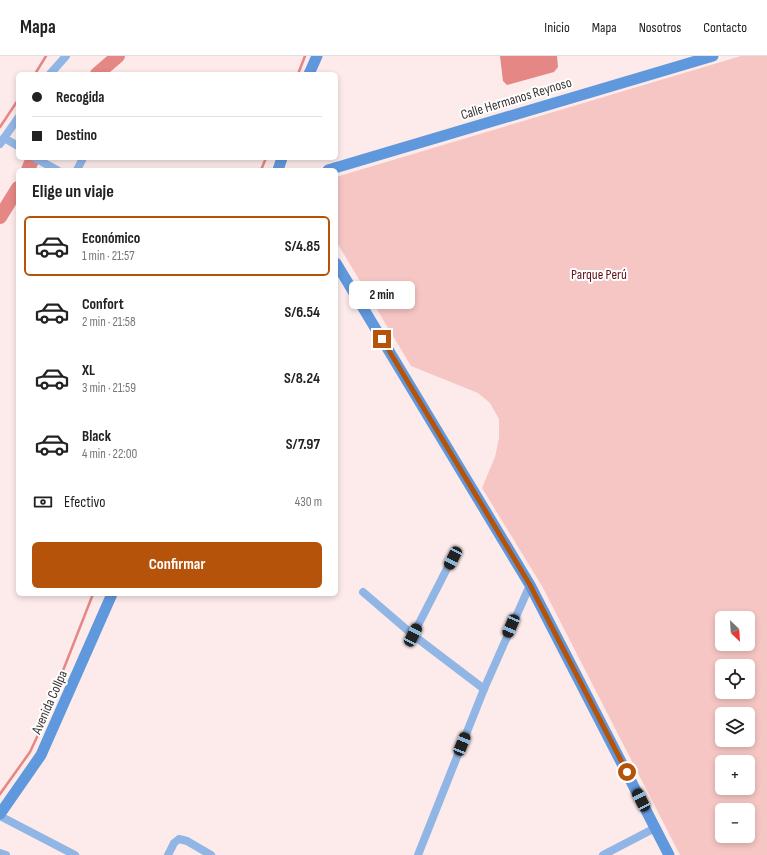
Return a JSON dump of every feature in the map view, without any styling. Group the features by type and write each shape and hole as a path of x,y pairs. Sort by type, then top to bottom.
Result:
{"main road":[{"path":"311,72 317,56"},
{"name":"Calle Hermanos Reynoso","path":"335,168 713,56"},
{"path":"338,266 530,585 669,855"},
{"name":"Avenida Collpa","path":"0,815 41,755 111,596"}],"street":[{"path":"52,72 66,56"},
{"path":"16,121 2,141 16,145"},
{"path":"38,160 53,168"},
{"path":"413,635 453,558"},
{"path":"418,855 484,689 530,585"},
{"path":"363,592 413,635 484,689"},
{"path":"0,815 75,855"},
{"path":"604,855 655,828"},
{"path":"168,855 174,843 180,839 187,841 211,855"},
{"path":"0,853 6,855"}],"green space":[{"name":"Parque Perú","path":"741,56 767,56 767,855 680,855 542,586 482,488 495,457 499,438 499,419 490,403 478,393 411,366 338,244 338,176"}],"shaded area":[{"path":"500,56 557,56 558,67 554,72 507,85 503,81"}],"waterway":[{"path":"36,72 46,56"},
{"path":"99,72 118,56"},
{"path":"299,72 305,56"},
{"path":"0,127 16,103"},
{"path":"29,168 32,160"},
{"path":"262,168 265,160"},
{"path":"0,217 16,191"},
{"path":"0,794 30,752 37,737 92,596"}],"route":[{"path":"382,339 530,585 627,772"}]}
